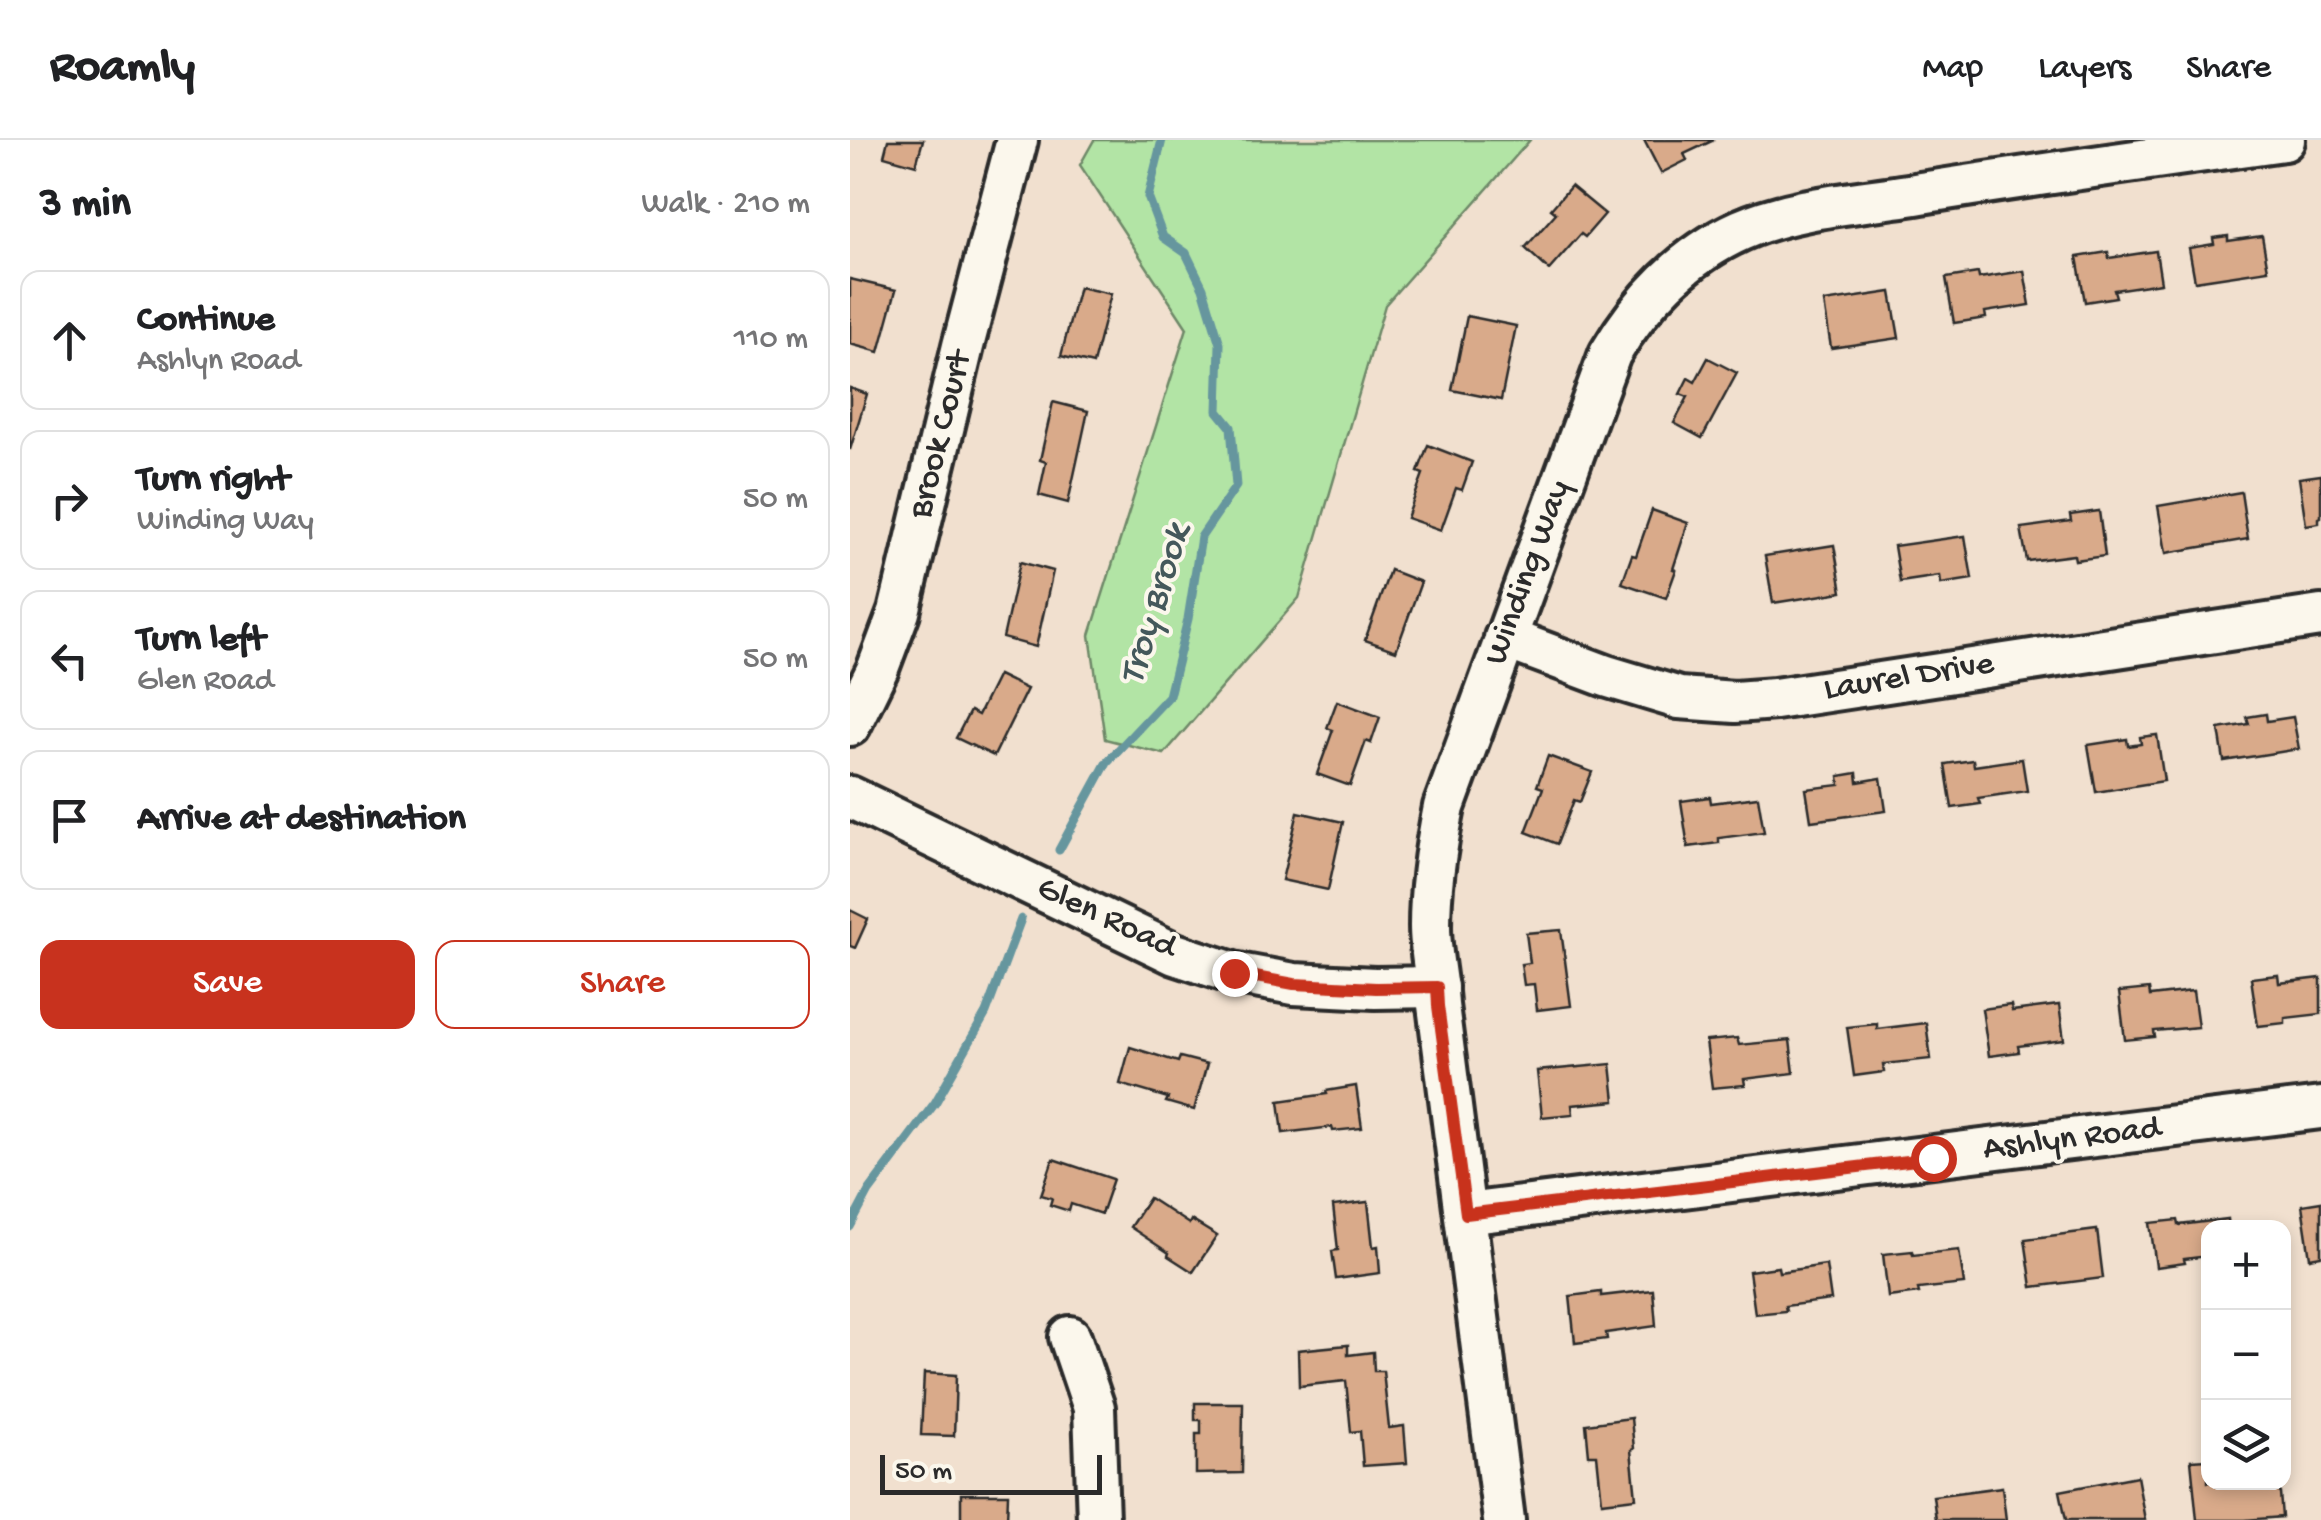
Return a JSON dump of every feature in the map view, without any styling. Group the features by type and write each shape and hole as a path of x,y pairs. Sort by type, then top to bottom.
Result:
{"street":[{"name":"Brook Court","path":"850,724 878,668 899,612 1017,140"},
{"name":"Winding Way","path":"1504,1520 1433,970 1432,868 1444,808 1610,354 1645,303 1673,274 1706,249 1742,230 1786,215 2284,140"},
{"name":"Laurel Drive","path":"1505,638 1606,676 1680,698 1735,702 2321,616"},
{"name":"Glen Road","path":"850,797 1176,954 1234,973 1294,984 1437,987"},
{"name":"Ashlyn Road","path":"1466,1214 2321,1108"},
{"path":"1070,1337 1094,1408 1098,1520"}],"green space":[{"path":"1094,140 1530,140 1385,305 1299,598 1164,754 1105,739 1090,635 1187,328 1080,165"}],"building":[{"path":"888,140 923,140 916,165 884,156"},
{"path":"1644,140 1714,140 1684,154 1687,160 1661,173"},
{"path":"1571,186 1605,214 1549,270 1525,248 1556,213 1551,209"},
{"path":"2228,236 2228,241 2262,236 2268,270 2195,281 2189,248 2214,244 2213,238"},
{"path":"2156,251 2161,283 2114,290 2116,297 2085,302 2077,257 2108,252 2109,258"},
{"path":"2024,271 2030,305 1985,312 1986,318 1954,323 1946,278"},
{"path":"850,279 896,290 879,352 850,344"},
{"path":"1079,287 1111,294 1093,364 1061,356"},
{"path":"1891,292 1899,338 1831,348 1824,302"},
{"path":"1467,316 1516,326 1501,400 1452,390"},
{"path":"1708,358 1737,373 1702,438 1674,423 1688,397 1680,394 1688,378 1695,382"},
{"path":"850,388 867,394 850,450"},
{"path":"1053,402 1088,411 1068,503 1039,495 1046,462 1040,460"},
{"path":"1428,445 1472,462 1462,490 1456,488 1441,530 1407,518 1423,474 1418,472"},
{"path":"2321,475 2321,517 2319,523 2306,525 2299,478"},
{"path":"2241,492 2248,539 2166,553 2158,506"},
{"path":"1652,510 1688,523 1666,598 1622,583"},
{"path":"2099,511 2105,556 2027,561 2021,528 2071,521 2070,515"},
{"path":"1965,536 1972,579 1941,584 1940,576 1900,582 1894,546"},
{"path":"1834,545 1842,592 1773,603 1765,556"},
{"path":"1020,562 1053,571 1036,647 1003,638"},
{"path":"1390,570 1421,582 1396,651 1365,640"},
{"path":"998,675 1027,689 994,756 956,738 970,711 978,715"},
{"path":"1337,701 1380,717 1371,743 1366,741 1350,786 1317,774 1333,730 1327,728"},
{"path":"2266,714 2267,721 2293,717 2299,749 2224,761 2219,729 2249,724 2247,717"},
{"path":"2157,735 2164,781 2096,792 2088,745 2127,739 2128,746 2141,744 2140,737"},
{"path":"1548,756 1592,772 1580,802 1574,800 1557,844 1526,832 1543,788 1537,786"},
{"path":"2022,759 2027,791 1978,798 1980,804 1952,808 1945,764 1973,760 1974,766"},
{"path":"1857,773 1858,782 1881,778 1886,811 1811,821 1806,789 1840,785 1839,776"},
{"path":"1710,797 1711,803 1758,797 1764,832 1688,847 1681,801"},
{"path":"1298,812 1343,822 1328,890 1282,880"},
{"path":"850,910 868,919 855,948 850,946"},
{"path":"1561,930 1571,1006 1537,1010 1534,984 1524,985 1521,964 1530,963 1526,933"},
{"path":"2278,975 2279,983 2321,978 2321,1014 2258,1026 2251,978"},
{"path":"2149,989 2150,996 2193,991 2198,1027 2154,1031 2155,1037 2125,1040 2119,992"},
{"path":"2011,1005 2012,1011 2059,1005 2064,1040 2018,1046 2019,1052 1989,1056 1982,1009"},
{"path":"1926,1023 1931,1059 1883,1064 1884,1072 1854,1076 1847,1027 1877,1024 1877,1029"},
{"path":"1737,1038 1739,1045 1790,1040 1794,1073 1744,1079 1745,1085 1712,1088 1706,1041"},
{"path":"1130,1047 1178,1062 1180,1057 1207,1064 1194,1110 1120,1084"},
{"path":"1611,1064 1615,1101 1572,1105 1573,1114 1542,1117 1537,1071"},
{"path":"1356,1086 1362,1128 1283,1133 1279,1101"},
{"path":"1053,1159 1113,1179 1101,1214 1071,1204 1069,1211 1050,1205 1052,1198 1041,1195"},
{"path":"1149,1198 1189,1224 1191,1220 1217,1236 1193,1272 1130,1227"},
{"path":"1368,1202 1380,1273 1336,1279 1332,1251 1338,1250 1333,1206"},
{"path":"2321,1202 2321,1256 2310,1258 2302,1205"},
{"path":"2178,1220 2179,1225 2201,1222 2201,1257 2156,1267 2150,1223"},
{"path":"2097,1230 2103,1278 2032,1287 2025,1239"},
{"path":"1959,1250 1964,1284 1888,1297 1883,1254"},
{"path":"1826,1265 1831,1300 1755,1314 1749,1271 1778,1267 1779,1272"},
{"path":"1653,1290 1656,1326 1606,1333 1607,1339 1575,1343 1570,1296"},
{"path":"1348,1345 1348,1355 1373,1352 1374,1371 1383,1371 1389,1428 1404,1426 1407,1463 1363,1466 1360,1431 1351,1432 1346,1381 1299,1386 1298,1350"},
{"path":"924,1373 956,1375 954,1436 921,1435"},
{"path":"1195,1403 1243,1403 1242,1473 1196,1474 1196,1434 1201,1434 1201,1420 1195,1420"},
{"path":"1631,1418 1636,1498 1602,1502 1597,1455 1589,1455 1586,1424"},
{"path":"2201,1459 2201,1490 2280,1490 2282,1517 2197,1520 2191,1460"},
{"path":"2137,1476 2145,1520 2066,1520 2060,1491"},
{"path":"2002,1487 2006,1520 1936,1520 1933,1496"},
{"path":"961,1494 1008,1494 1007,1520 961,1520"}],"waterway":[{"name":"Troy Brook","path":"1059,850 1107,762 1169,696 1188,619 1201,537 1236,486 1231,427 1218,411 1220,344 1203,288 1186,253 1163,237 1148,197 1162,140"},
{"name":"Troy Brook","path":"850,1227 869,1191 935,1103 986,1013 1021,919"}],"route":[{"path":"1234,973 1294,984 1437,987 1466,1214 1933,1158"}]}
